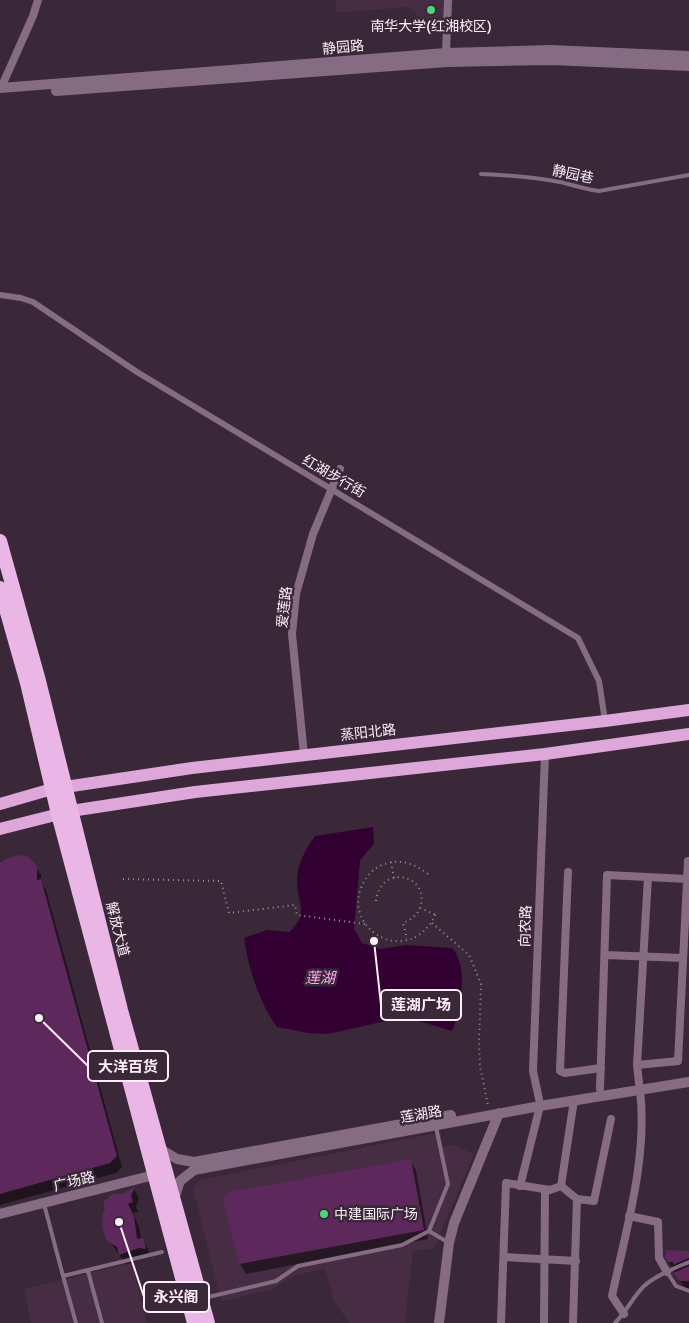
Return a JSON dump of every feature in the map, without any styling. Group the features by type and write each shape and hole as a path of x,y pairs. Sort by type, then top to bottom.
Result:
{"highway":[{"name":"解放大道","path":"0,541 39,681 59,788"},
{"name":"解放大道","path":"0,588 59,788 154,1175 194,1323"},
{"name":"解放大道","path":"65,812 208,1323"}],"main road":[{"name":"蒸阳北路","path":"0,804 59,788 192,768 689,710"},
{"path":"0,829 65,812 195,792 545,754 689,734"}],"street":[{"path":"0,90 33,16 38,0"},
{"path":"446,52 448,0"},
{"name":"静园路","path":"0,90 446,52 550,50 689,56"},
{"name":"静园路","path":"0,90 447,62 551,60 689,66"},
{"name":"红湖步行街","path":"0,295 33,302 137,372 578,638 599,681 605,721"},
{"name":"爱莲路","path":"304,755 292,634 295,602 313,534 340,469"},
{"name":"向农路","path":"539,1102 533,1071 545,754"},
{"path":"637,1065 678,1061 688,861"},
{"path":"568,872 560,1071 565,1073 601,1068"},
{"path":"600,1089 607,875 687,879"},
{"path":"624,1314 612,1296 640,1160 643,1112 637,1065 648,877"},
{"path":"605,955 683,958"},
{"name":"莲湖路","path":"160,1149 177,1159 194,1162 489,1108 574,1100 689,1075"},
{"name":"莲湖路","path":"174,1199 180,1181 194,1170 499,1113 600,1089 689,1082"},
{"path":"561,1186 574,1100"},
{"path":"520,1186 539,1102"},
{"path":"439,1323 449,1243 454,1223 499,1113"},
{"path":"561,1186 577,1199 594,1201 611,1119"},
{"name":"广场路","path":"0,1214 154,1175"},
{"path":"502,1323 506,1183 545,1190 561,1186"},
{"path":"544,1323 545,1190"},
{"path":"573,1323 577,1199"},
{"path":"628,1216 658,1222 659,1258 667,1272"},
{"path":"504,1257 576,1261"}],"lane":[{"name":"静园巷","path":"481,174 516,175 560,182 587,190 598,191 689,175"},
{"path":"201,1299 276,1281 298,1266 402,1245 428,1231 448,1184 436,1125"},
{"path":"44,1203 76,1323"},
{"path":"428,1231 449,1243"},
{"path":"63,1276 162,1252"},
{"path":"615,1323 624,1314 644,1286 667,1272 689,1262"},
{"path":"88,1270 102,1323"},
{"path":"667,1272 676,1286 689,1291"}],"path":[{"path":"428,874 417,866 404,862 391,862 378,866 368,874 361,886 358,899 360,912 365,924 374,934 386,940 399,942 423,933 432,923 437,911"},
{"path":"391,862 394,878"},
{"path":"376,901 380,887 385,882 394,878 406,878 418,887 422,901 420,908 410,920 403,922 407,940"},
{"path":"123,879 221,881 229,913 295,905 298,915 365,924"},
{"path":"420,908 436,915"},
{"path":"432,923 469,955 480,984 480,1066 489,1108"}],"shaded area":[{"name":"南华大学(红湘校区)","path":"336,0 451,0 450,19 421,19 409,7 336,13"},
{"path":"441,1132 443,1147 454,1145 474,1154 434,1248 413,1251 405,1323 349,1323 334,1301 325,1269 292,1276 273,1289 221,1302 193,1189 200,1180"},
{"path":"132,1263 147,1323 31,1323 24,1289"}],"water":[{"name":"莲湖","path":"373,827 374,844 360,860 354,929 362,943 381,949 405,945 452,948 460,966 462,988 452,1031 409,1018 381,1022 328,1034 308,1033 277,1027 265,1007 255,984 244,938 267,930 289,932 296,925 301,913 297,887 299,867 315,836"}],"building":[{"path":"16,855 27,856 36,864 37,880 41,879 117,1156 110,1163 0,1194 0,862"},
{"name":"中建国际广场","path":"411,1159 424,1230 239,1264 223,1199 230,1192"},
{"path":"135,1187 131,1196 133,1202 128,1204 134,1216 137,1239 143,1238 146,1249 139,1248 119,1255 117,1247 106,1239 103,1229 102,1215 105,1209 103,1201 112,1194 122,1194"},
{"path":"666,1250 689,1251 689,1258 673,1265 673,1262 668,1262 665,1257"},
{"path":"689,1266 689,1281 680,1281 673,1273"}],"place":[{"name":"南华大学(红湘校区)","path":"431,10"},
{"name":"莲湖广场","path":"374,941"},
{"name":"大洋百货","path":"39,1018"},
{"name":"中建国际广场","path":"324,1214"},
{"name":"永兴阁","path":"119,1222"}]}
